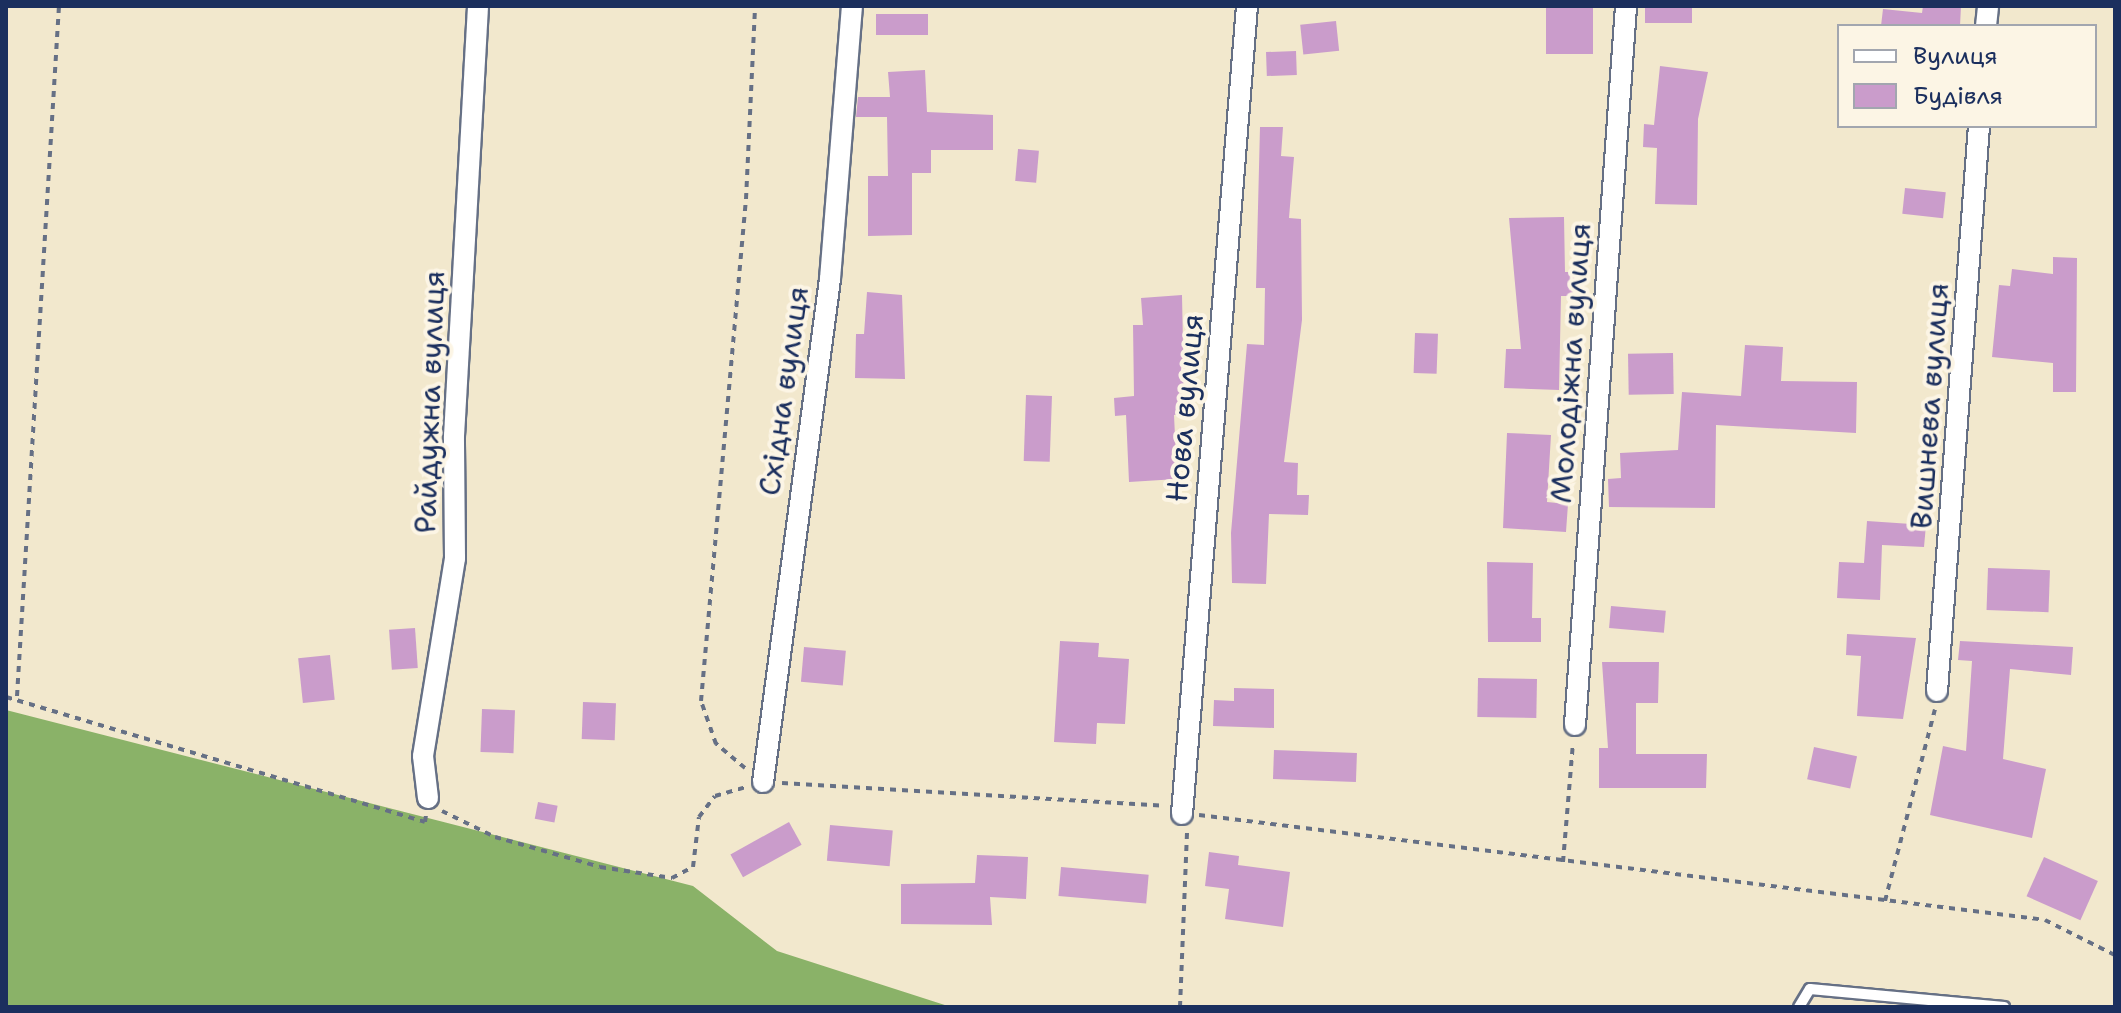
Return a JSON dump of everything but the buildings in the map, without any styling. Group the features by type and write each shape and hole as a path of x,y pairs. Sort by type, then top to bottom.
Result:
{"street":[{"name":"Райдужна вулиця","path":"428,798 423,756 455,558 454,436 478,6"},
{"name":"Східна вулиця","path":"763,782 830,279 852,6"},
{"name":"Нова вулиця","path":"1182,814 1247,6"},
{"name":"Молодіжна вулиця","path":"1575,725 1626,6"},
{"name":"Вишнева вулиця","path":"1937,691 1979,128"}],"lane":[{"path":"1799,1007 1810,989 2004,1007"}],"path":[{"path":"17,696 59,6"},
{"path":"755,6 701,701 716,744 763,782 1167,806 1182,814 2045,920 2115,955"},
{"path":"1885,901 1901,825 1930,746 1937,691"},
{"path":"1563,862 1575,725"},
{"path":"1180,1007 1188,834 1182,814"}],"green space":[{"path":"6,710 693,886 777,951 951,1007 6,1007"}]}
